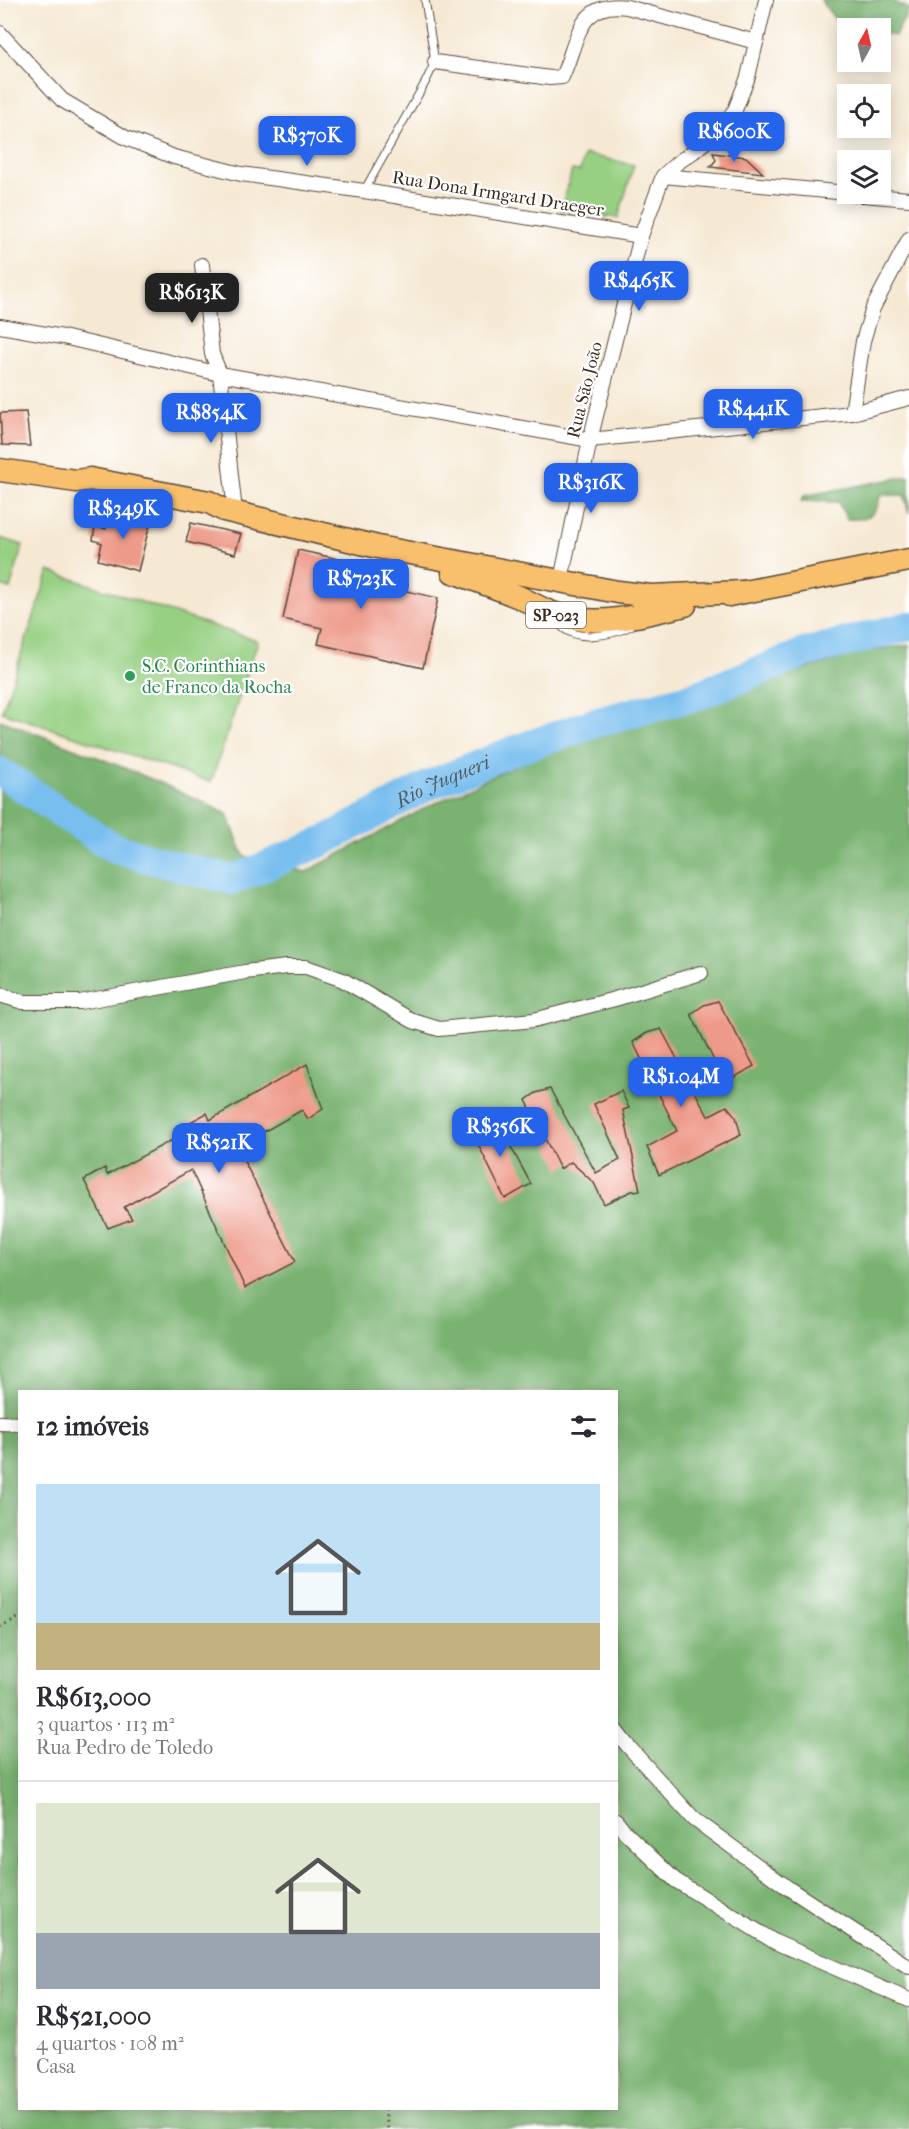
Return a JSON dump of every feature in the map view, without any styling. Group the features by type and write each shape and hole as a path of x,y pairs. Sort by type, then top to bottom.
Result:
{"main road":[{"path":"0,470 76,481 87,489 208,513 229,511"},
{"name":"SP-023","path":"229,511 378,547 618,592 651,596 742,592"},
{"name":"SP-023","path":"378,547 477,580 552,614 572,619 595,620 628,617 742,592 909,560"},
{"path":"477,580 539,585 550,585 561,580"}],"street":[{"path":"663,176 718,131 735,110 748,77 766,0"},
{"path":"435,62 550,78 562,77 584,21 592,11 611,4 756,42"},
{"name":"Rua Dona Irmgard Draeger","path":"0,33 62,100 126,138 174,157 241,174 364,191 641,236"},
{"path":"663,176 837,192"},
{"name":"Rua São João","path":"561,580 590,440 641,236 663,176"},
{"path":"891,197 909,199"},
{"path":"852,412 863,341 873,308 909,239"},
{"path":"202,265 212,354 219,374 229,511"},
{"path":"0,326 63,337 219,374 590,440 852,412 909,398"},
{"path":"0,995 23,1002 80,1002 245,972 306,967 343,980 413,1021 439,1029 534,1020 635,994 701,973"},
{"path":"0,1423 18,1424"},
{"path":"618,1733 694,1819 788,1888 909,1967"},
{"path":"618,1824 675,1880 775,1941 909,2000"}],"lane":[{"path":"364,191 435,62 425,0"}],"path":[{"path":"0,1627 18,1618"},
{"path":"385,2110 388,2129"}],"green space":[{"path":"821,0 890,0 909,9 895,36 891,35 891,18 837,18 837,22"},
{"path":"585,154 634,165 618,218 561,211 572,170 580,171"},
{"path":"909,476 909,513 904,495 880,495 874,512 860,519 847,519 838,502 801,501 804,496"},
{"path":"0,538 23,545 10,589 0,586"},
{"name":"S.C. Corinthians de Franco da Rocha","path":"49,571 258,641 211,782 2,712"},
{"path":"909,645 909,2129 0,2129 0,720 143,776 227,814 244,856 306,872 429,806 549,750 695,710 777,677 866,651"}],"building":[{"path":"713,153 746,157 763,173 710,167 716,160"},
{"path":"26,412 30,446 2,445 0,413"},
{"path":"111,510 151,520 138,571 98,560 102,543 93,540 95,527 106,529"},
{"path":"191,523 241,534 235,554 186,542"},
{"path":"298,550 339,559 338,565 391,578 393,571 405,574 402,590 438,598 423,668 318,644 322,628 283,619"},
{"path":"718,1001 754,1066 725,1083 691,1014 704,1005"},
{"path":"661,1029 708,1116 727,1106 736,1117 741,1135 659,1175 647,1147 677,1131 633,1042 647,1033"},
{"path":"307,1064 323,1109 308,1119 302,1110 237,1147 295,1262 245,1288 191,1170 124,1207 132,1219 108,1228 84,1180 105,1168 107,1175 180,1136 177,1129 207,1113 210,1120"},
{"path":"550,1089 596,1173 620,1160 594,1104 621,1091 629,1108 623,1110 640,1190 634,1190 604,1204 594,1183 571,1162 560,1169 526,1100 536,1093"},
{"path":"495,1118 531,1184 505,1199 471,1130 481,1122"}],"waterway":[{"name":"Rio Juqueri","path":"0,772 112,847 233,880 320,843 429,785 513,751 597,722 693,697 804,653 909,626"}],"place":[{"name":"S.C. Corinthians de Franco da Rocha","path":"130,676"}]}
